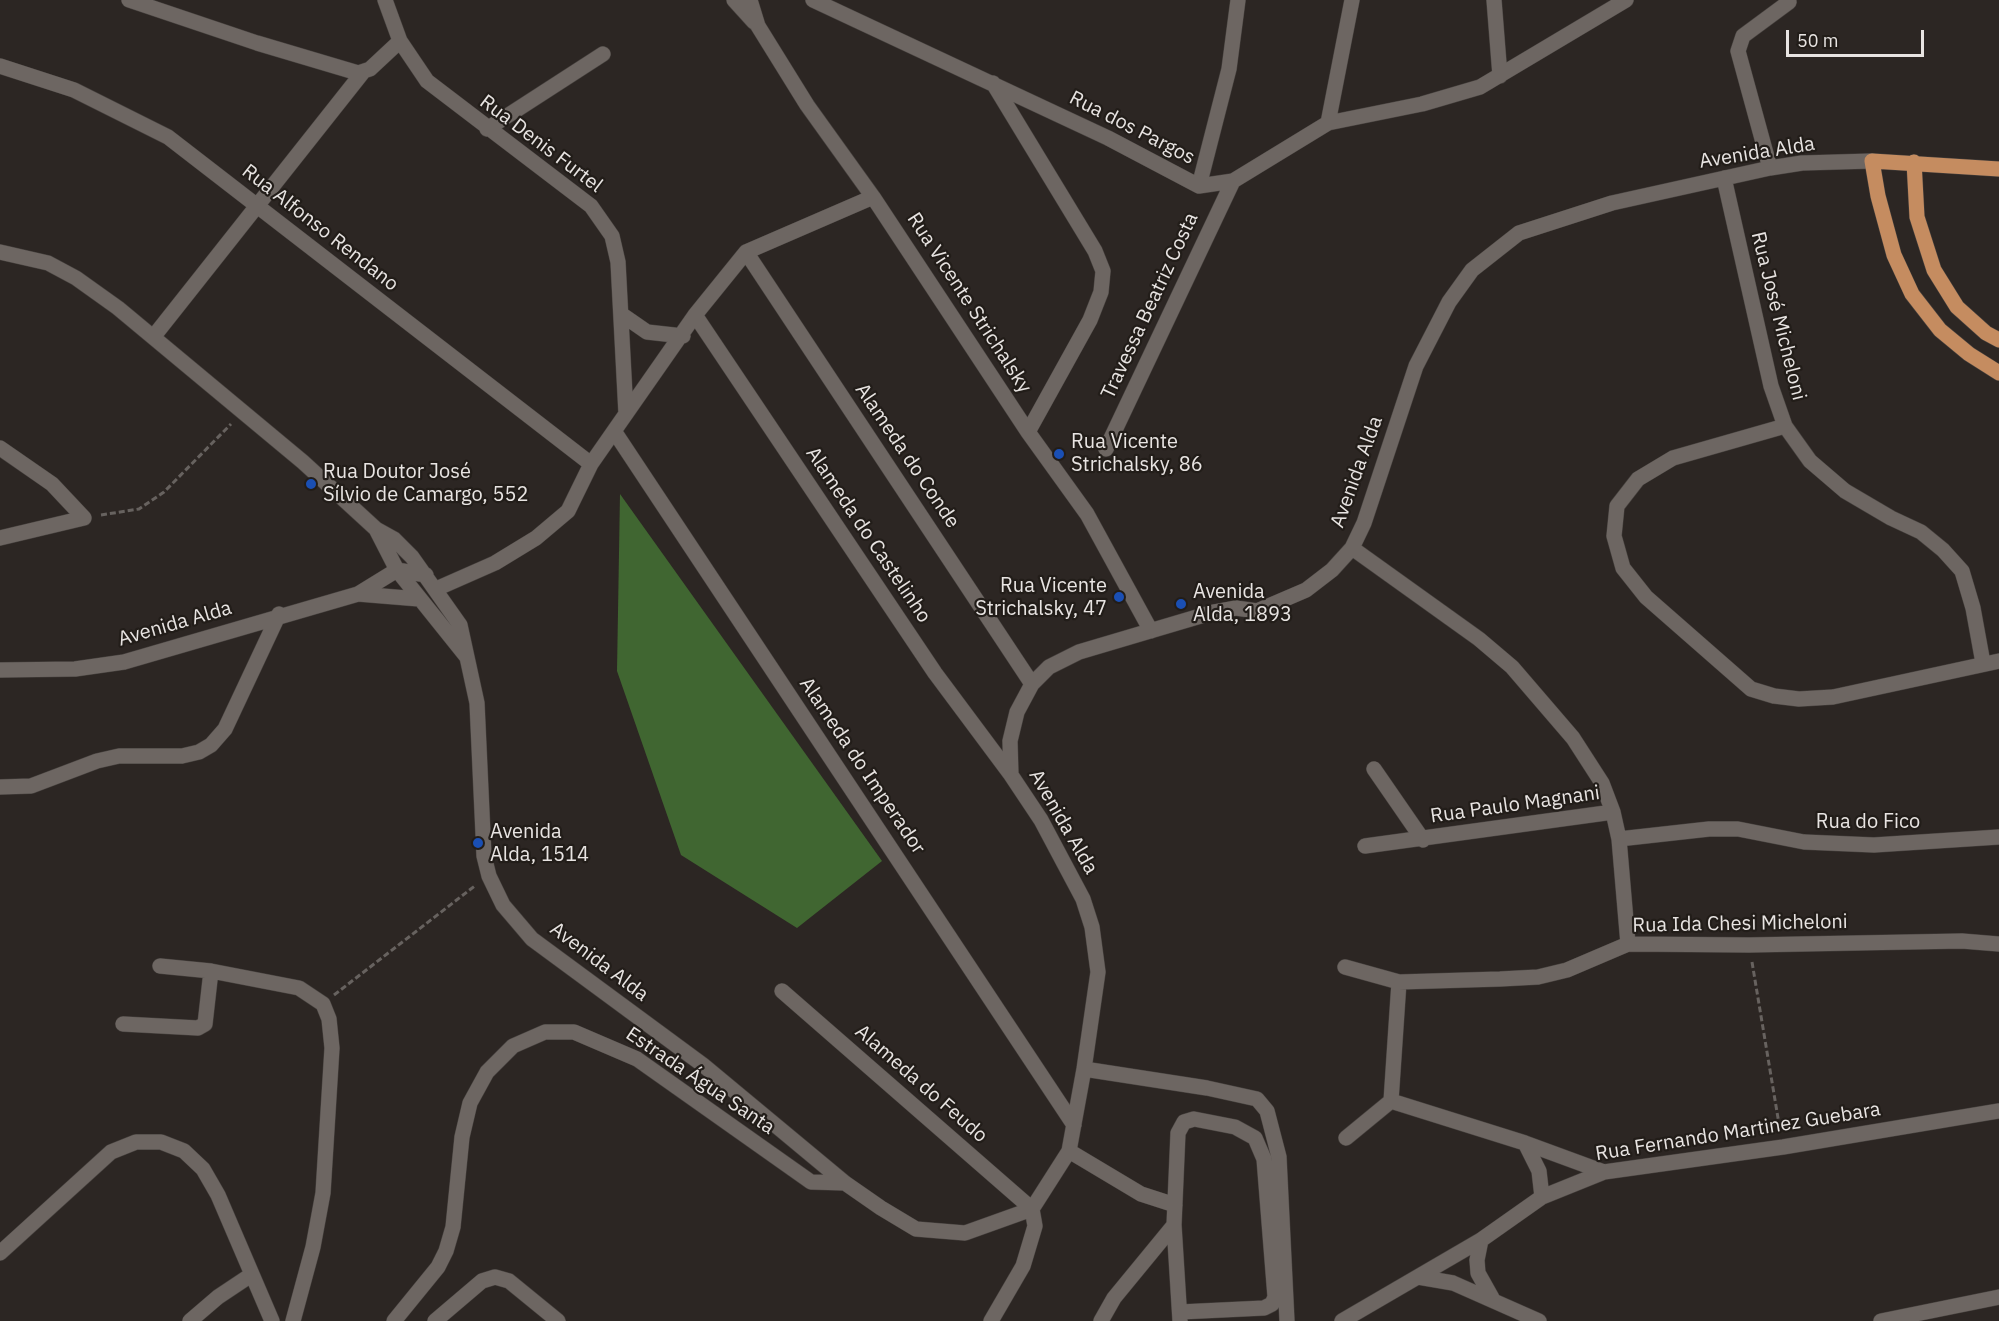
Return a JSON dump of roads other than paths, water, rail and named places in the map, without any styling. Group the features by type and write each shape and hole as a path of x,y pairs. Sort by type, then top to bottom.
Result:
{"main road":[{"name":"Avenida Alda","path":"1872,161 1999,169"},
{"path":"1872,161 1878,196 1894,255 1912,294 1940,330 1969,354 1999,373"},
{"path":"1914,162 1917,217 1934,270 1957,307 1986,333 1999,340"}],"street":[{"path":"129,0 257,44 363,72"},
{"name":"Rua Denis Furtel","path":"385,0 400,41 427,81 487,129 591,206 612,236 618,262 626,414"},
{"path":"734,0 758,26"},
{"name":"Rua Vicente Strichalsky","path":"750,0 758,26 807,105 873,197 1028,432 1087,514 1151,632"},
{"name":"Rua dos Pargos","path":"813,0 993,83 1199,186 1233,181 1328,123 1452,97 1500,76 1626,0"},
{"path":"1199,186 1229,69 1238,0"},
{"path":"1328,123 1352,0"},
{"path":"1494,0 1500,76"},
{"path":"1770,168 1738,51 1743,36 1789,2"},
{"path":"154,336 363,72 400,41"},
{"path":"487,129 603,54"},
{"name":"Rua Alfonso Rendano","path":"0,66 74,90 168,137 591,464"},
{"path":"993,83 1095,251 1103,271 1101,292 1090,320 1028,432"},
{"name":"Avenida Alda","path":"376,529 394,540 426,575 460,625 477,703 484,856 489,876 503,905 532,939 703,1065 845,1183 916,1229 965,1233 1032,1209 1069,1151 1084,1070 1098,972 1092,927 1071,874 1011,775 1010,741 1017,712 1032,684 1049,667 1079,652 1214,612 1236,609 1257,611 1281,602 1319,582 1352,548 1380,476 1416,366 1449,302 1472,270 1505,243 1535,227 1612,202 1770,168 1802,163 1872,161"},
{"name":"Rua José Micheloni","path":"1724,178 1771,386 1785,426 1810,461 1845,491 1891,518 1921,532 1943,550 1962,571 1973,608 1983,663"},
{"name":"Travessa Beatriz Costa","path":"1106,449 1233,181"},
{"path":"436,589 495,563 536,538 568,511 591,464 683,336 695,315 746,252 873,197"},
{"path":"0,252 48,263 76,278 154,336 376,529"},
{"name":"Alameda do Conde","path":"746,252 1032,684"},
{"path":"621,314 647,332 683,336"},
{"name":"Alameda do Castelinho","path":"695,315 936,673 1011,775"},
{"path":"1785,426 1673,458 1638,479 1617,506 1614,536 1623,568 1646,597 1751,689 1774,696 1799,699 1833,697 1999,661"},
{"name":"Alameda do Imperador","path":"614,431 1074,1125"},
{"path":"0,447 52,484 84,518 0,538"},
{"name":"Avenida Alda","path":"376,529 397,570 466,656"},
{"path":"1352,548 1479,639 1512,667 1573,738 1602,783 1613,812 1618,839 1628,944"},
{"path":"397,570 426,575"},
{"name":"Avenida Alda","path":"0,670 75,669 124,662 279,614 358,594 397,570"},
{"name":"Avenida Alda","path":"358,594 419,599"},
{"path":"0,787 31,786 97,761 119,756 182,756 199,752 211,745 225,729 279,614"},
{"name":"Rua Paulo Magnani","path":"1374,769 1423,840"},
{"name":"Rua Paulo Magnani","path":"1365,846 1423,840 1613,812"},
{"name":"Rua do Fico","path":"1618,839 1709,829 1738,829 1804,842 1863,844 1945,842 1999,837"},
{"name":"Rua Ida Chesi Micheloni","path":"1345,967 1399,982 1538,977 1567,970 1628,944 1749,945 1962,941 1999,944"},
{"path":"160,966 211,971 299,987 323,1004 329,1019 332,1048 323,1193 313,1247 293,1321"},
{"path":"123,1024 198,1028 205,1024 211,971"},
{"path":"1346,1138 1391,1101 1399,982"},
{"name":"Alameda do Feudo","path":"782,991 1032,1209"},
{"name":"Estrada Água Santa","path":"394,1321 438,1267 446,1251 453,1227 462,1137 470,1103 487,1072 513,1046 545,1032 574,1032 637,1059 811,1182 845,1183"},
{"path":"1084,1070 1247,1096 1257,1099 1267,1111 1279,1157 1287,1321"},
{"path":"1391,1101 1525,1143 1604,1172"},
{"name":"Rua Fernando Martinez Guebara","path":"1342,1321 1480,1240 1542,1197 1604,1172 1783,1147 1999,1111"},
{"path":"1194,1119 1235,1127 1255,1138 1264,1159 1275,1297 1272,1304 1264,1308 1180,1317 1174,1225 1175,1205 1178,1133 1184,1122 1194,1119"},
{"path":"0,1253 111,1152 136,1142 161,1142 184,1151 203,1169 218,1195 272,1321"},
{"path":"1525,1143 1539,1171 1542,1197"},
{"path":"1069,1151 1141,1194 1175,1205"},
{"path":"991,1321 1023,1266 1035,1226 1032,1209"},
{"path":"1101,1321 1114,1298 1174,1225"},
{"path":"1480,1240 1478,1273 1492,1298"},
{"path":"190,1321 218,1297 251,1275"},
{"path":"435,1321 482,1281 495,1277 509,1281 558,1321"},
{"path":"1418,1277 1454,1283 1492,1298 1539,1321"},
{"path":"1881,1321 1999,1297"}],"place":[{"name":"Rua Vicente Strichalsky, 86","path":"1059,454"},
{"name":"Rua Doutor José Sílvio de Camargo, 552","path":"311,484"},
{"name":"Rua Vicente Strichalsky, 47","path":"1119,597"},
{"name":"Avenida Alda, 1893","path":"1181,604"},
{"name":"Avenida Alda, 1514","path":"478,843"}]}
